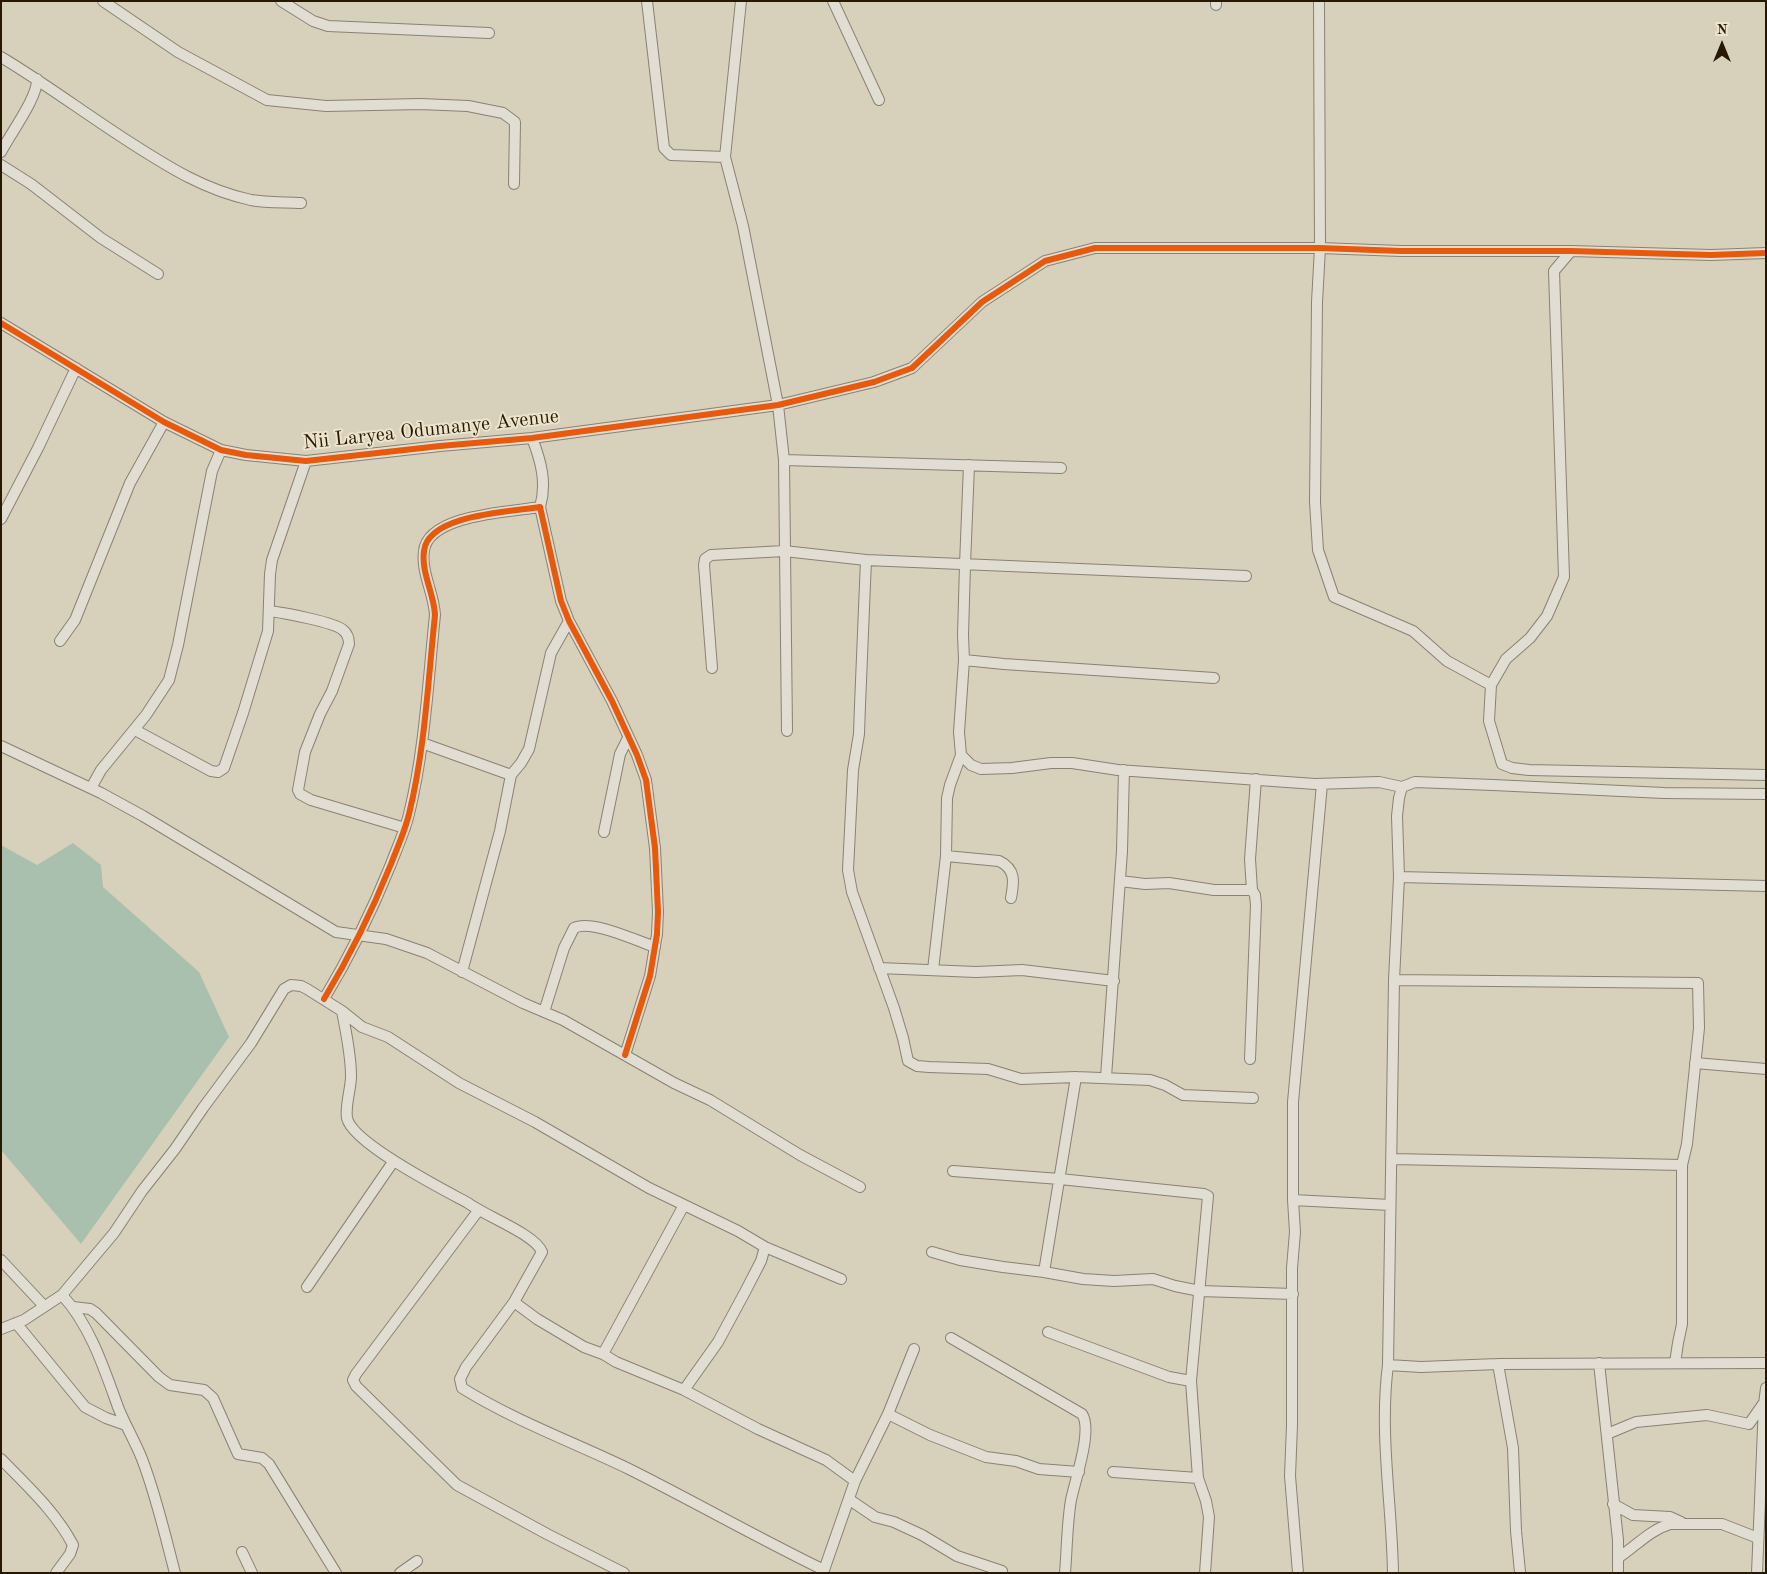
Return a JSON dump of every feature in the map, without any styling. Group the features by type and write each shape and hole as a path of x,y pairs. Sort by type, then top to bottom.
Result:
{"street":[{"path":"103,1 178,52 267,100 326,106 441,105 485,108 503,113 515,122 514,184"},
{"path":"281,1 313,21 328,26 489,33"},
{"path":"647,1 664,148 671,155 725,157"},
{"path":"742,1 725,157 743,226 778,405 784,460 787,731"},
{"path":"833,1 879,100"},
{"path":"1319,1 1320,248 1317,302 1315,502 1318,550 1334,596 1413,631 1446,661 1491,685"},
{"path":"1,57 37,79 110,130 187,178 252,200 301,203"},
{"path":"1,152 33,98 37,87 37,79"},
{"path":"1,165 32,184 101,238 158,274"},
{"name":"Nii Laryea Odumanye Avenue","path":"1,323 164,422 220,450 246,455 306,461 532,438 778,405 874,382 912,368 982,302 1045,261 1095,248 1320,248 1711,255 1766,253"},
{"path":"1571,251 1554,271 1564,577 1546,616 1530,638 1506,659 1491,685 1489,721 1502,764 1512,768 1529,770 1766,775"},
{"path":"1,519 38,448 76,368"},
{"path":"60,641 75,620 130,483 164,422"},
{"path":"532,438 543,478 544,491 540,507 560,601 612,702 646,780 654,838 658,912 656,947 650,976 625,1055"},
{"path":"91,788 101,770 146,715 168,680 178,645 212,471 220,450"},
{"path":"784,460 1062,468"},
{"path":"135,730 212,772 218,772 224,768 244,713 264,648 270,611 272,560 306,461"},
{"path":"933,970 946,856 947,798 962,755 959,732 964,660 964,564 969,465"},
{"path":"324,1000 359,936 379,894 405,828 422,743 435,615 434,603 424,564 424,549 427,541 443,526 456,521 540,507"},
{"path":"712,668 704,565 705,559 711,555 784,551 866,560 1246,576"},
{"path":"866,560 859,734 853,770 848,870 852,892 894,1008 908,1061 917,1066 988,1069 1021,1079 1076,1076 1150,1080 1184,1095 1253,1098"},
{"path":"270,611 336,626 342,628 348,636 349,644 332,692 320,714 305,752 298,790 300,794 310,800 405,828"},
{"path":"462,972 500,831 510,775 521,763 529,749 551,653 569,621"},
{"path":"964,660 1214,678"},
{"path":"604,832 620,754 628,738"},
{"path":"422,743 510,775"},
{"path":"1,746 91,788 143,816 336,932 386,939 426,953 523,1003 563,1020 674,1083 710,1100 800,1155 860,1187"},
{"path":"962,755 972,765 981,769 1012,768 1052,762 1124,770 1322,784 1379,782 1402,787 1415,782 1664,793 1766,794"},
{"path":"1106,1077 1120,881 1124,770"},
{"path":"1250,1059 1256,905 1255,895 1252,890 1250,859 1256,779"},
{"path":"1298,1573 1290,1476 1292,1425 1292,1268 1295,1232 1293,1200 1293,1102 1322,784"},
{"path":"1394,1573 1385,1385 1388,1365 1394,980 1399,877 1397,816 1402,787"},
{"path":"946,856 999,861 1007,865 1012,872 1011,898"},
{"path":"1399,877 1766,886"},
{"path":"1120,881 1145,884 1169,883 1214,890 1252,890"},
{"path":"544,1012 564,948 574,928 584,924 656,947"},
{"path":"879,968 976,972 1022,970 1114,981"},
{"path":"1394,980 1698,983 1699,1028 1687,1144 1682,1165 1682,1324 1676,1363"},
{"path":"1,1329 16,1323 62,1295 114,1233 142,1191 251,1043 284,989 291,985 300,986 342,1011 362,1027 388,1037 459,1083 535,1122 649,1188 738,1231 765,1247 841,1279"},
{"path":"342,1011 351,1079 347,1117 353,1128 394,1162 468,1203 478,1211 520,1232 539,1245 542,1252 514,1302 466,1367 460,1379 462,1388 507,1414 632,1471 824,1571 855,1481 888,1414 914,1349"},
{"path":"1695,1064 1766,1070"},
{"path":"1044,1272 1076,1076"},
{"path":"1392,1159 1682,1165"},
{"path":"308,1287 394,1162"},
{"path":"953,1171 1060,1179 1204,1194 1208,1196 1191,1381 1198,1478 1209,1517 1205,1573"},
{"path":"1293,1200 1390,1205"},
{"path":"603,1354 684,1205"},
{"path":"478,1211 356,1374 354,1380 356,1386 456,1485 624,1573"},
{"path":"684,1390 718,1342 746,1292 761,1261 765,1247"},
{"path":"932,1252 977,1263 1097,1280 1153,1279 1174,1286 1200,1291 1293,1294"},
{"path":"1,1260 44,1306"},
{"path":"62,1295 73,1307 82,1322 142,1459 175,1573"},
{"path":"514,1302 563,1336 616,1362 684,1390 758,1429 826,1460 855,1481"},
{"path":"73,1307 90,1309 96,1313 159,1377 170,1384 204,1390 213,1398 238,1454 262,1458 269,1464 336,1573"},
{"path":"16,1323 85,1406 106,1418 126,1425"},
{"path":"1048,1332 1169,1378 1191,1381"},
{"path":"951,1338 1082,1414 1085,1419 1086,1427 1079,1472 1071,1500 1065,1573"},
{"path":"1388,1365 1421,1367 1498,1364 1766,1362"},
{"path":"1600,1363 1618,1573"},
{"path":"1498,1364 1513,1448 1516,1531 1520,1572"},
{"path":"1756,1573 1766,1388"},
{"path":"1607,1434 1636,1422 1707,1415 1749,1424 1765,1405"},
{"path":"888,1414 930,1435 986,1457 1016,1461 1039,1469 1079,1472"},
{"path":"1,1459 39,1498 66,1532 73,1545 70,1554 56,1573"},
{"path":"1113,1472 1198,1478"},
{"path":"850,1500 875,1517 894,1522 922,1535 957,1556 1002,1571"},
{"path":"1613,1504 1633,1515 1670,1517 1683,1523"},
{"path":"1618,1558 1644,1537 1662,1526 1683,1523 1722,1524 1758,1538"},
{"path":"242,1552 252,1573"},
{"path":"400,1573 417,1560"}],"shaded area":[{"path":"73,843 101,865 103,887 199,972 229,1037 81,1244 1,1150 1,845 37,865"}],"cycle path":[{"path":"1,323 164,422 221,450 246,455 306,461 532,438 778,405 874,382 912,368 982,302 1045,261 1095,248 1320,248 1401,251 1571,251 1711,255 1766,253"},
{"path":"324,999 352,950 368,916 391,864 409,814 419,765 435,615 424,567 424,551 429,539 440,529 455,522 492,513 540,507 561,601 569,621 612,701 637,755 646,780 655,848 658,912 657,934 650,976 625,1055"}]}
